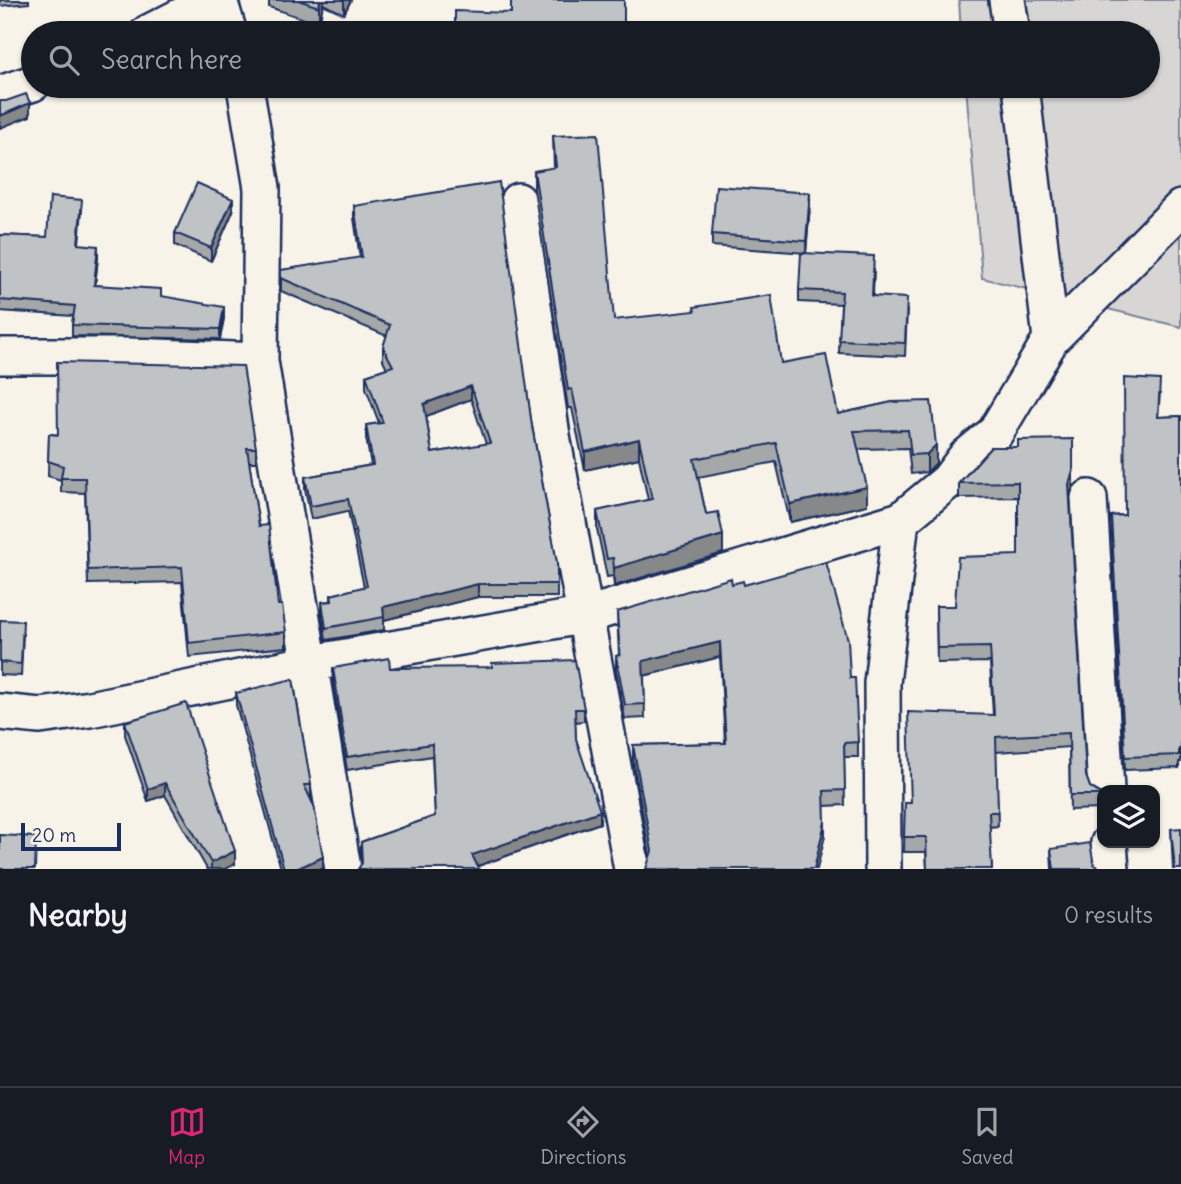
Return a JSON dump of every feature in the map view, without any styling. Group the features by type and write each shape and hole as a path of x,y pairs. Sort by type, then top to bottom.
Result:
{"street":[{"path":"172,21 213,0"},
{"path":"219,0 225,21"},
{"path":"1007,0 1010,21"},
{"path":"0,93 21,87"},
{"path":"247,98 262,188 260,361 312,663 343,869"},
{"path":"1022,98 1051,339"},
{"path":"518,201 552,436 632,869"},
{"path":"0,712 40,716 90,709 312,663 587,615 901,520 948,481 966,457 995,433 1051,339 1181,208"},
{"path":"0,356 130,356 260,361"},
{"path":"1088,498 1107,785"},
{"path":"883,869 882,683 901,520"},
{"path":"1110,848 1111,869"}],"shaded area":[{"path":"959,0 1181,0 1181,327 982,278 967,98 1160,98 1160,21 960,21"}],"building":[{"path":"298,0 320,0 319,7"},
{"path":"511,0 624,0 624,21 455,21 455,11 511,13"},
{"path":"21,96 21,98 28,98 30,103 0,116 0,101"},
{"path":"598,134 614,320 695,311 694,307 771,295 781,363 826,355 838,414 892,402 931,401 936,445 927,454 911,455 908,430 854,431 867,487 790,504 776,443 694,459 706,514 718,512 723,535 614,568 613,558 607,559 597,511 652,499 639,439 585,452 572,389 568,390 534,171 556,167 553,136"},
{"path":"499,182 532,426 557,563 557,584 478,584 383,607 384,617 326,628 322,602 332,601 331,595 367,586 348,499 311,506 305,477 373,465 366,425 383,423 366,375 393,366 383,347 390,325 281,278 281,270 362,257 354,206","holes":["471,386 490,443 432,453 424,404"]},
{"path":"197,183 233,199 211,248 175,233"},
{"path":"716,186 810,193 806,241 712,234"},
{"path":"50,197 82,200 78,244 98,246 94,285 161,289 161,296 224,307 220,329 72,325 75,306 0,300 0,235 47,237"},
{"path":"801,253 874,256 872,296 907,298 905,343 839,340 842,292 799,290"},
{"path":"57,362 243,366 256,448 247,448 259,526 269,525 278,605 282,605 286,632 189,643 182,567 88,570 85,478 61,478 63,466 48,461 49,434 58,435"},
{"path":"1124,378 1160,380 1158,417 1181,416 1179,755 1125,757 1111,516 1125,515"},
{"path":"1073,439 1073,471 1069,484 1086,776 1097,795 1070,795 1069,733 996,737 998,812 989,812 992,869 927,869 926,837 904,837 905,803 911,803 908,712 994,715 990,647 937,648 936,606 955,606 958,557 1018,555 1018,482 959,483 991,447 1018,447 1018,440"},
{"path":"826,562 848,640 850,678 855,678 858,742 844,743 845,790 824,791 825,822 814,869 646,869 652,851 633,745 726,743 720,642 643,661 645,704 625,705 616,656 620,655 617,612 731,578 732,584 743,581 744,585"},
{"path":"0,620 23,621 21,664 0,662"},
{"path":"389,658 390,668 492,667 492,663 575,660 584,709 575,709 576,739 600,811 472,855 479,869 358,869 362,863 361,842 435,816 432,744 347,757 333,668"},
{"path":"293,679 311,785 304,785 314,806 323,857 296,869 284,869 236,693"},
{"path":"186,703 235,851 211,863 165,783 148,789 125,722"},
{"path":"1181,828 1181,869 1175,869 1171,829"},
{"path":"0,835 36,837 35,869 0,869"},
{"path":"1090,843 1094,865 1100,869 1054,869 1051,849"}]}
